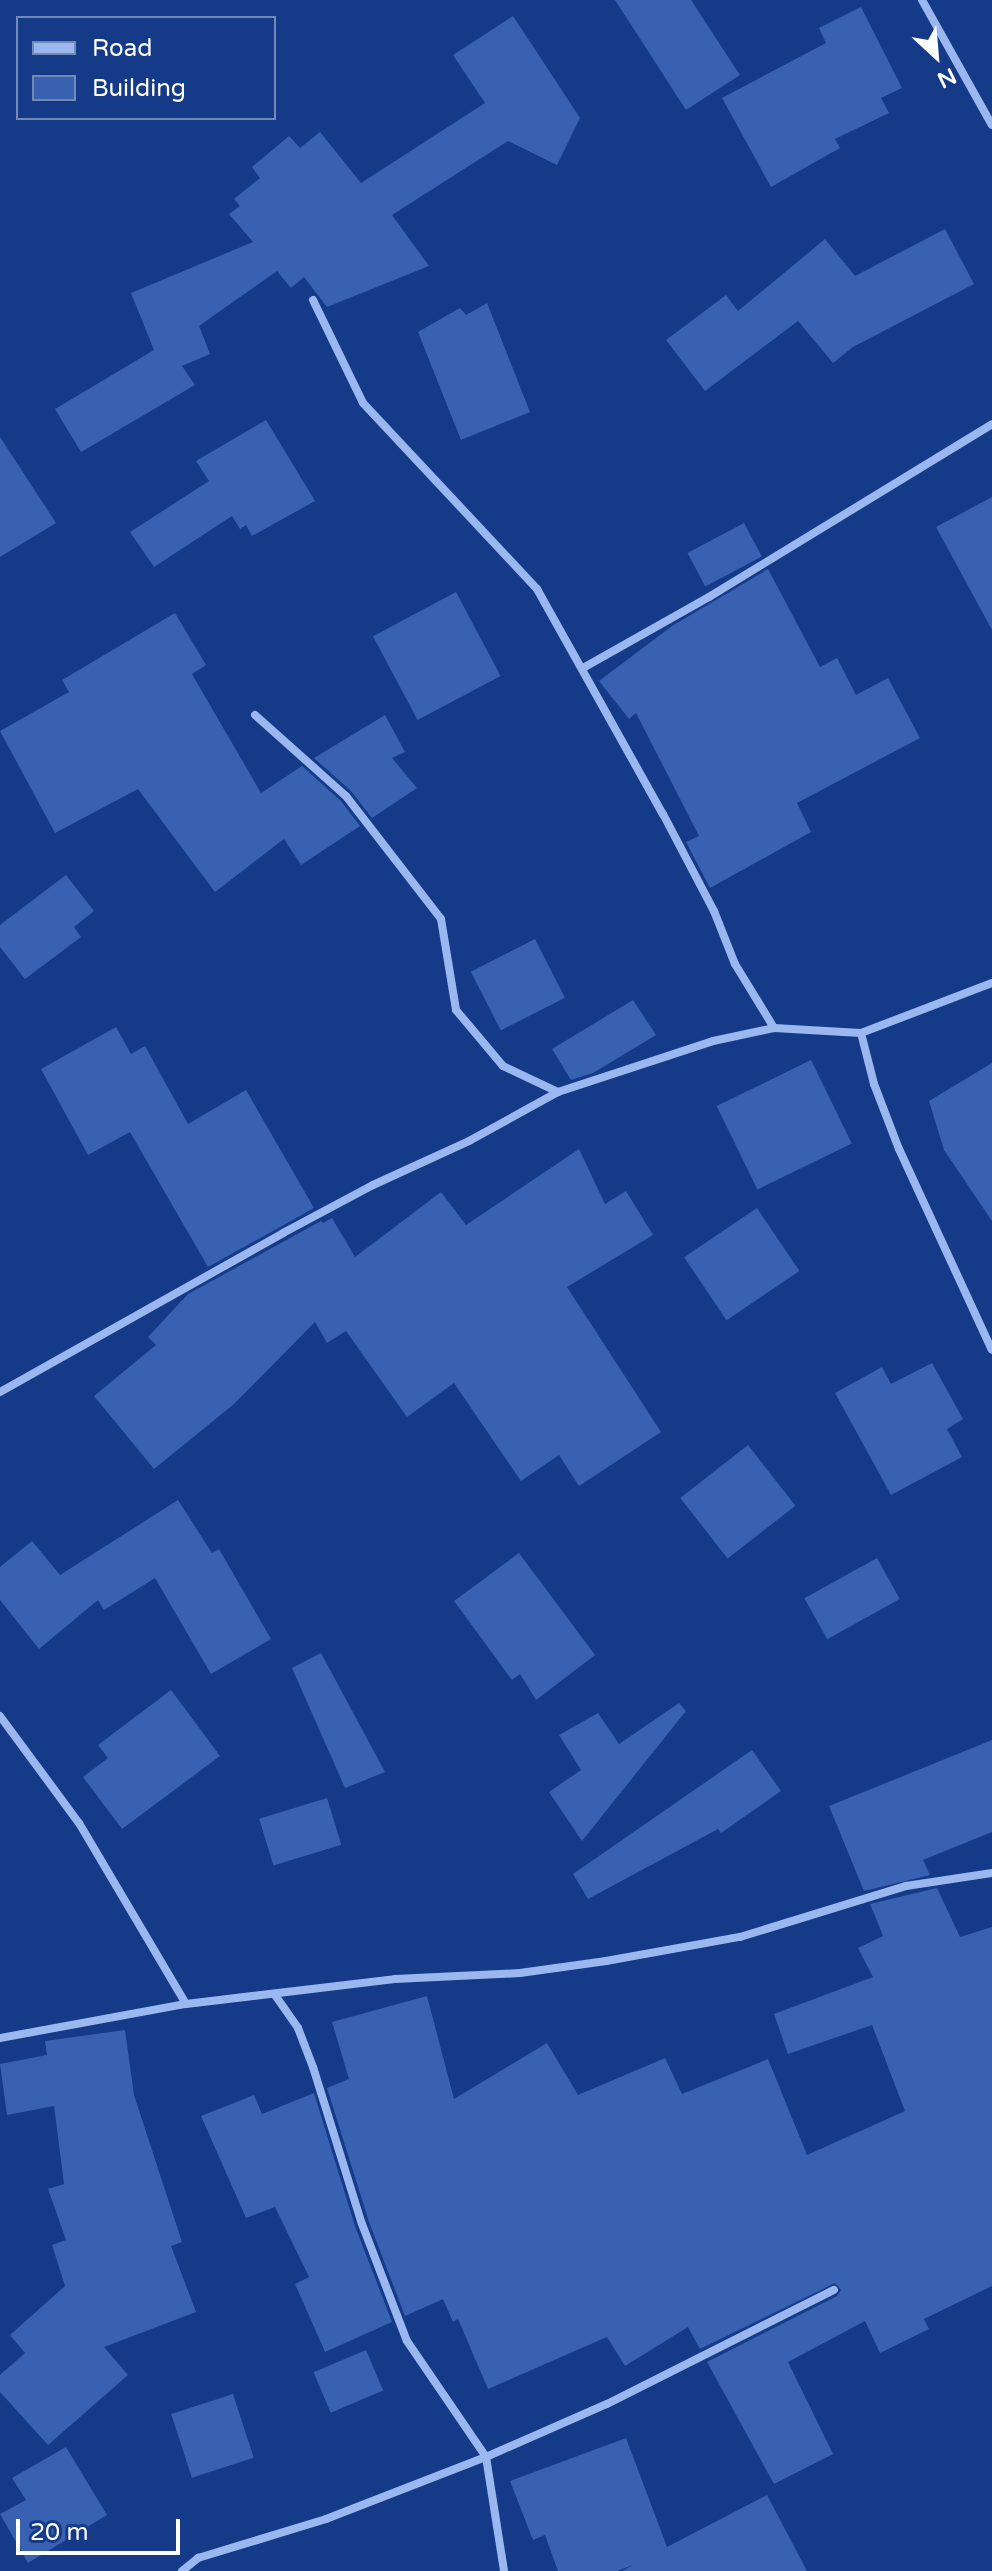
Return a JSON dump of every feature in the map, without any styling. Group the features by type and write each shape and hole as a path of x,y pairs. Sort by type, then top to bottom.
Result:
{"street":[{"path":"922,0 992,125"},
{"path":"313,300 363,403 537,589 714,911 735,964 774,1028"},
{"path":"583,668 709,597 992,424"},
{"path":"255,715 346,796 441,919 456,1010 503,1066 558,1092"},
{"path":"0,1392 283,1233 373,1185 469,1141 558,1092 713,1041 774,1028 861,1033 992,983"},
{"path":"861,1033 874,1084 899,1149 992,1350"},
{"path":"0,1716 79,1823 186,2004"},
{"path":"0,2038 186,2004 395,1979 520,1973 606,1961 740,1937 906,1886 992,1873"},
{"path":"275,1995 298,2028 313,2067 362,2224 407,2341 486,2457 504,2571"},
{"path":"182,2571 198,2558 326,2519 486,2457 607,2404 834,2290"}],"building":[{"path":"615,0 691,0 740,75 686,110"},
{"path":"861,7 902,88 881,98 889,113 835,139 840,148 771,187 722,98 826,43 819,28"},
{"path":"513,16 580,118 557,165 508,141 392,215 429,266 327,307 304,277 291,288 277,271 199,326 210,354 182,366 195,385 81,452 55,409 154,350 131,293 253,242 229,214 240,206 234,199 260,178 252,167 289,136 300,148 320,132 361,183 485,103 453,55"},
{"path":"945,229 974,284 853,347 833,363 798,321 705,391 666,340 726,295 738,311 825,239 855,276"},
{"path":"487,303 530,412 461,440 418,332 460,308 466,315"},
{"path":"266,420 315,501 252,536 246,525 240,529 232,516 154,567 130,532 209,481 196,461"},
{"path":"0,437 56,523 0,557"},
{"path":"992,497 992,630 936,527"},
{"path":"744,523 762,557 705,587 687,553"},
{"path":"768,569 820,667 837,658 856,695 888,678 920,738 797,803 811,832 710,888 686,842 699,836 636,713 629,719 599,681 672,626"},
{"path":"456,592 501,676 418,720 373,636"},
{"path":"175,613 206,665 192,674 261,793 302,766 341,801 360,826 301,865 284,839 215,892 138,789 55,833 0,731 69,692 62,680"},
{"path":"385,715 405,752 392,758 417,788 372,818 351,791 314,758"},
{"path":"66,875 94,911 74,927 81,937 25,979 0,947 0,925"},
{"path":"535,939 565,998 501,1030 471,972"},
{"path":"633,1000 656,1035 593,1073 571,1080 552,1049"},
{"path":"116,1027 131,1054 145,1046 188,1124 246,1090 314,1208 208,1267 130,1132 88,1155 41,1069"},
{"path":"811,1060 852,1144 757,1190 717,1106"},
{"path":"992,1063 992,1221 944,1150 929,1101"},
{"path":"579,1149 605,1204 626,1191 653,1235 567,1287 661,1432 579,1486 559,1455 521,1481 454,1383 407,1417 346,1331 327,1343 315,1322 234,1404 154,1469 94,1396 156,1345 148,1337 188,1294 321,1221 323,1223 332,1218 355,1257 441,1192 466,1225"},
{"path":"757,1208 799,1271 727,1320 684,1257"},
{"path":"932,1363 963,1419 947,1429 962,1457 891,1495 835,1393 882,1367 891,1384"},
{"path":"748,1445 795,1506 728,1559 680,1498"},
{"path":"178,1500 212,1553 219,1549 271,1639 211,1674 155,1578 104,1610 98,1600 39,1649 0,1600 0,1567 32,1541 60,1575"},
{"path":"519,1553 595,1655 536,1700 520,1674 512,1680 454,1601"},
{"path":"877,1558 900,1599 827,1639 804,1598"},
{"path":"321,1653 385,1772 345,1788 292,1668"},
{"path":"171,1690 220,1756 122,1829 83,1777 108,1758 98,1745"},
{"path":"679,1703 686,1711 582,1841 549,1792 581,1770 559,1735 598,1713 619,1744"},
{"path":"992,1740 992,1832 923,1860 930,1875 864,1891 829,1806"},
{"path":"752,1750 781,1791 721,1833 718,1829 588,1899 573,1874"},
{"path":"327,1798 341,1845 273,1866 259,1819"},
{"path":"937,1888 960,1937 992,1927 992,2286 924,2319 929,2329 880,2353 865,2321 788,2362 833,2454 774,2484 707,2362 837,2296 841,2290 835,2283 700,2349 688,2327 625,2366 607,2337 488,2389 458,2319 453,2322 443,2299 405,2316 369,2222 327,2088 349,2079 332,2022 427,1996 454,2099 547,2043 578,2095 665,2058 682,2094 768,2059 807,2155 905,2111 872,2025 788,2054 774,2014 873,1977 858,1948 883,1936 870,1904"},
{"path":"125,2030 134,2095 182,2242 171,2246 196,2312 104,2347 128,2375 48,2445 0,2392 0,2375 25,2353 10,2335 65,2286 52,2245 66,2240 48,2189 64,2184 54,2106 7,2115 0,2064 47,2055 45,2041"},
{"path":"314,2093 355,2226 392,2322 325,2352 295,2284 309,2277 275,2207 246,2218 201,2116 254,2095 262,2114"},
{"path":"366,2350 383,2391 331,2413 314,2372"},
{"path":"233,2394 254,2458 192,2478 171,2414"},
{"path":"626,2438 667,2547 767,2495 807,2571 622,2571 633,2565 617,2571 558,2571 545,2535 533,2540 510,2481"},
{"path":"66,2447 107,2515 28,2563 0,2514 26,2500 12,2478"}]}
